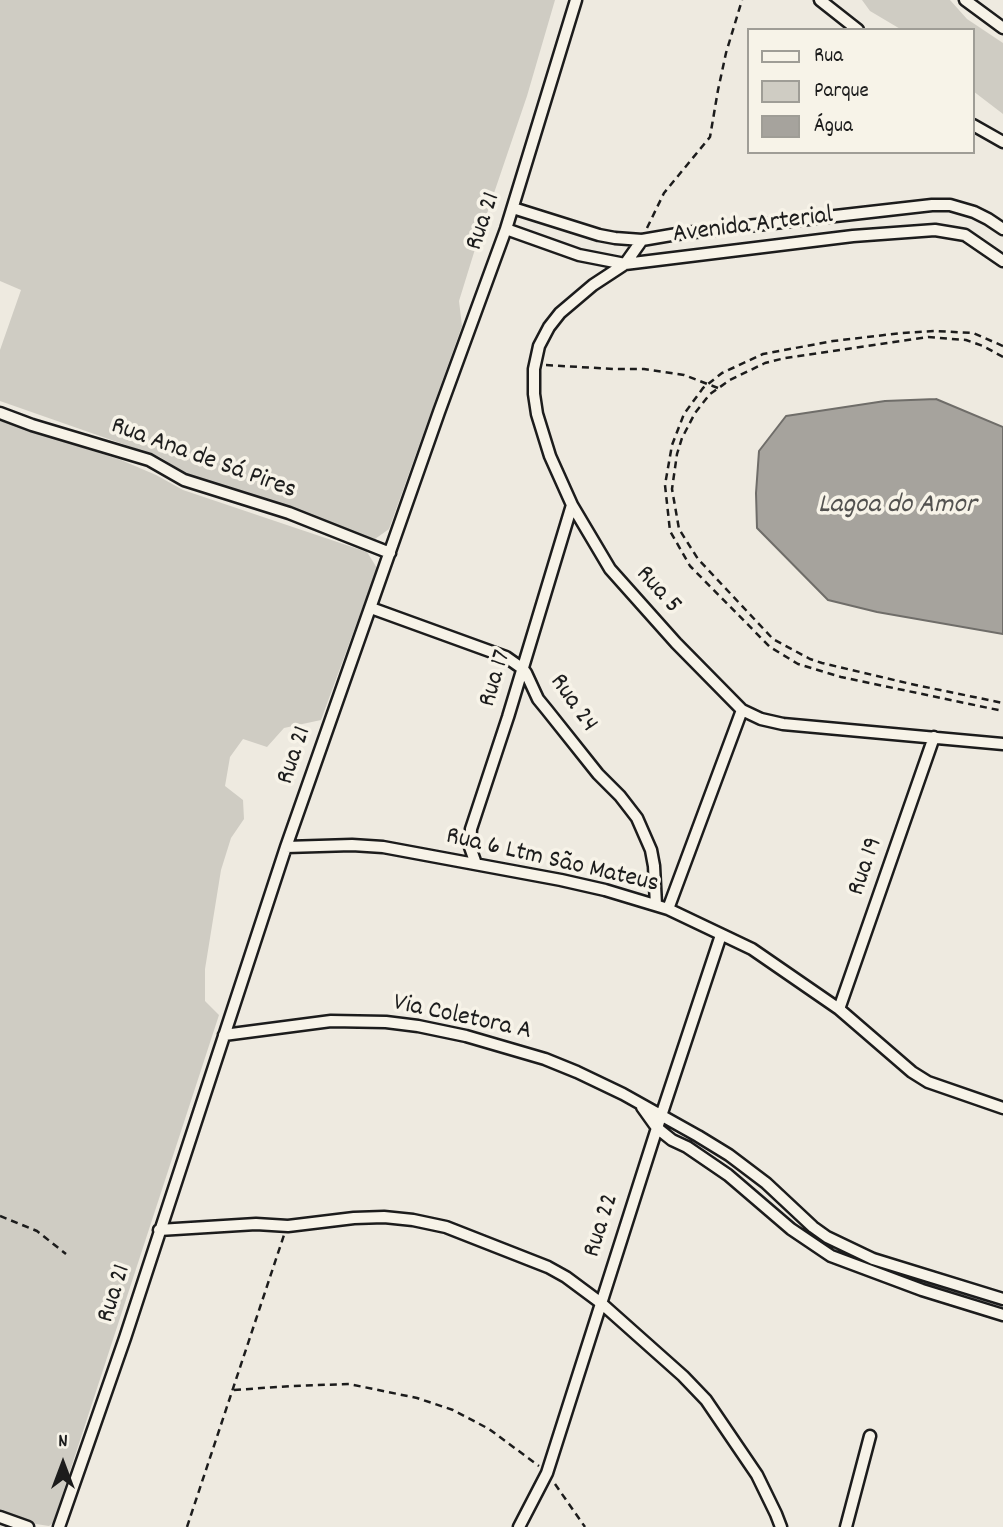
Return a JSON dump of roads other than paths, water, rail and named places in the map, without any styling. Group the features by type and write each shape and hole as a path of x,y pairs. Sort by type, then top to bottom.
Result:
{"street":[{"name":"Rua 21","path":"59,1527 125,1338 286,847 506,229 576,0"},
{"path":"820,0 855,28"},
{"path":"965,0 1003,28"},
{"path":"975,126 1003,142"},
{"name":"Avenida Arterial","path":"513,208 599,235 642,240 932,205 950,205 974,212 1003,229"},
{"name":"Avenida Arterial","path":"506,229 579,255 625,264 853,236 935,230 965,235 1003,261"},
{"path":"625,264 642,240"},
{"name":"Rua 5","path":"625,264 593,285 560,313 549,327 539,346 534,394 537,414 551,456 572,505 597,549 623,586 742,710 761,719 783,724 1003,744"},
{"name":"Rua Ana de Sá Pires","path":"0,413 149,460 184,480 289,513 390,553"},
{"name":"Rua 17","path":"475,864 470,847 471,829 572,505"},
{"name":"Rua 24","path":"371,608 506,657 523,669 547,710 637,818 651,850 656,905"},
{"path":"668,909 742,710"},
{"name":"Rua 19","path":"839,1009 934,737"},
{"name":"Rua 6 Ltm São Mateus","path":"286,847 369,846 561,880 668,909 752,949 839,1009 921,1077 944,1088 1003,1108"},
{"name":"Rua 22","path":"519,1527 547,1473 721,934"},
{"name":"Via Coletora A","path":"224,1035 331,1021 386,1022 466,1036 545,1059 640,1103 708,1142 766,1183 827,1237 873,1259 1003,1299"},
{"name":"Via Coletora A","path":"640,1103 657,1128 728,1175 791,1229 831,1256 911,1286 1003,1315"},
{"path":"159,1230 256,1224 288,1226 384,1217 446,1227 548,1268 566,1277 601,1303 706,1400 757,1475 781,1527"},
{"path":"846,1527 870,1436"},
{"path":"0,1517 28,1527"}],"water":[{"name":"Lagoa do Amor","path":"936,399 1003,427 1003,634 877,612 828,600 757,528 759,451 786,416 885,401"}]}
